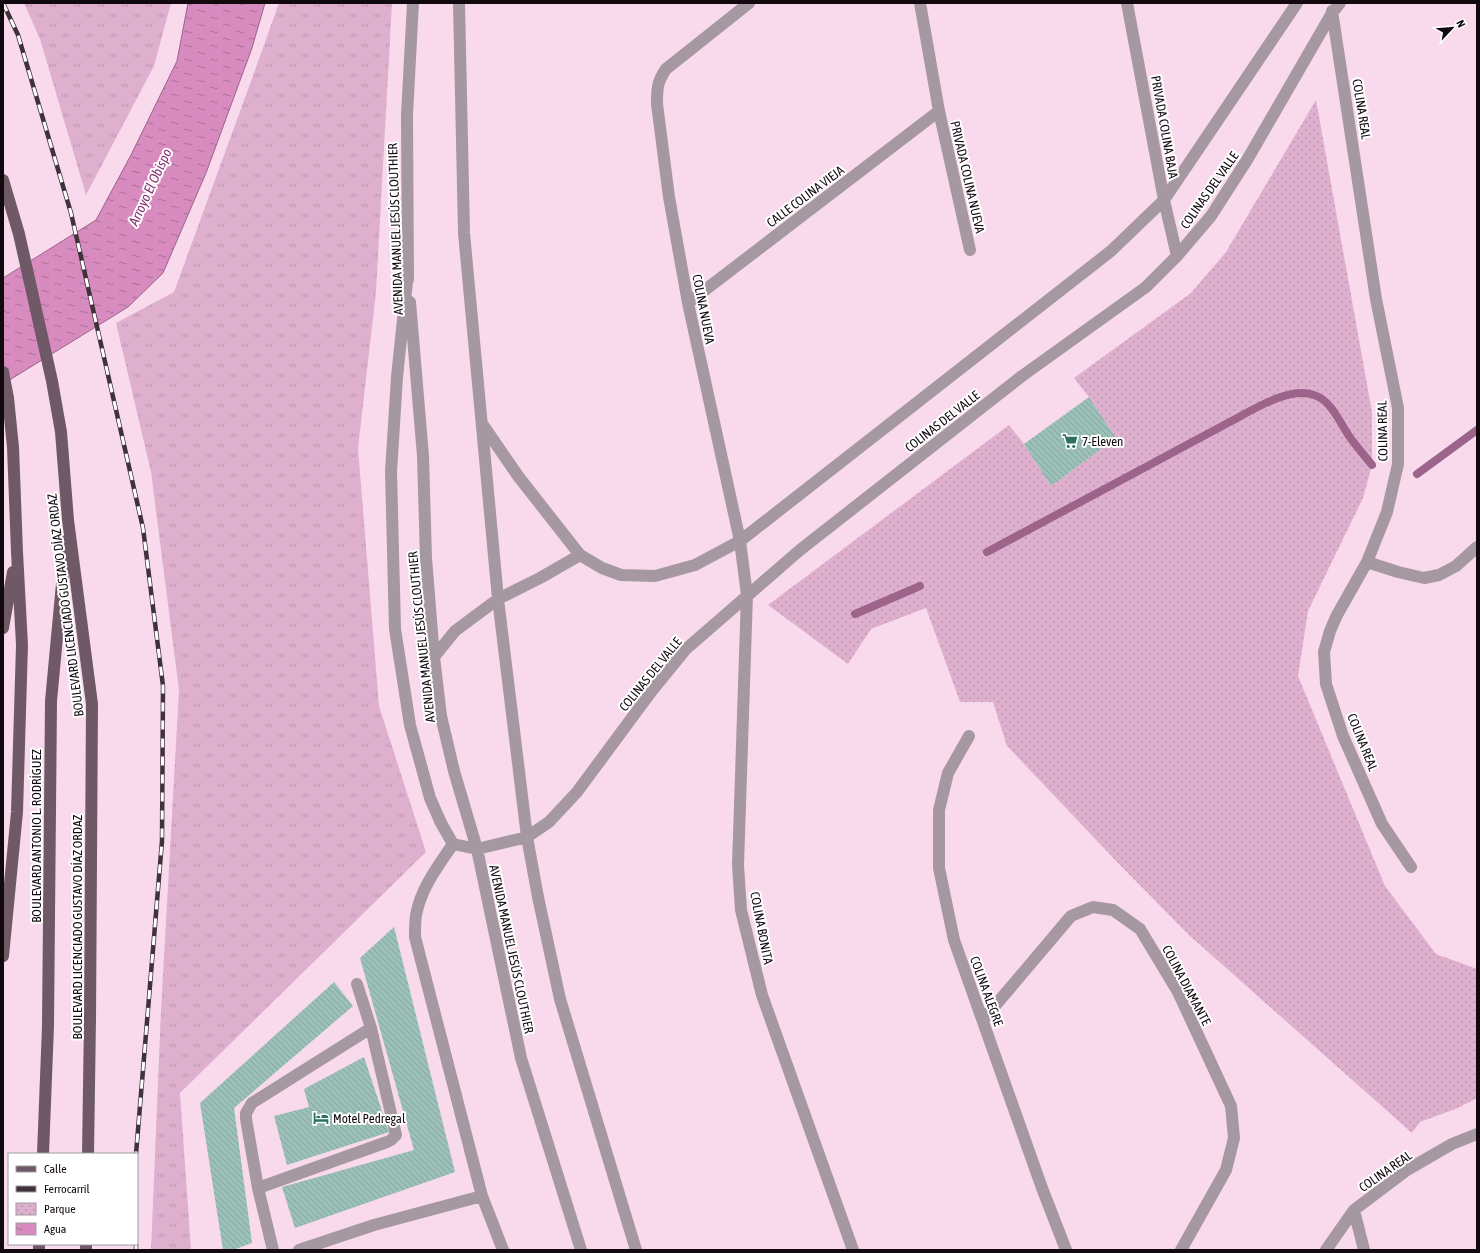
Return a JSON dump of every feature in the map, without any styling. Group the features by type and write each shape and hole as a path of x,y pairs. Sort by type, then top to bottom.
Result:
{"main road":[{"name":"BOULEVARD LICENCIADO GUSTAVO DÍAZ ORDAZ","path":"3,180 19,234 52,381 61,432 68,520 92,704 88,1153"},
{"path":"3,372 8,398 14,454 22,645 17,812 3,956"},
{"name":"BOULEVARD ANTONIO L. RODRÍGUEZ","path":"43,1153 48,1026 51,701 68,520"},
{"path":"3,628 17,552"}],"street":[{"name":"AVENIDA MANUEL JESÚS CLOUTHIER","path":"413,3 410,27 407,115 408,272 423,456 426,558 434,657 441,716 454,771 477,849 521,1058 581,1250"},
{"path":"459,3 464,233 498,599 527,837 560,999 636,1250"},
{"name":"COLINA NUEVA","path":"747,595 740,541 688,304 669,197 657,90 659,79 666,69 749,3"},
{"name":"PRIVADA COLINA NUEVA","path":"920,3 939,111 970,250"},
{"name":"PRIVADA COLINA BAJA","path":"1128,3 1164,200 1177,256"},
{"path":"482,424 518,476 580,555 602,568 621,575 655,576 695,565 740,541 1111,251 1164,200 1297,3"},
{"name":"COLINAS DEL VALLE","path":"527,837 549,822 577,792 651,692 686,649 747,595 806,546 1022,376 1146,287 1177,256 1210,216 1243,166 1331,8 1340,3"},
{"name":"COLINA REAL","path":"1331,8 1376,299 1398,408 1398,464 1387,512 1367,562 1337,615 1330,631 1324,652 1326,684 1344,736 1382,824 1411,867"},
{"name":"CALLE COLINA VIEJA","path":"688,304 939,111"},
{"path":"408,272 397,377 391,472 396,629 410,724 430,798 441,824 453,844 477,849 527,837"},
{"path":"1367,562 1398,572 1424,578 1439,575 1456,566 1477,547"},
{"path":"434,657 455,631 498,599 540,578 580,555"},
{"name":"COLINA BONITA","path":"747,595 738,865 742,910 762,995 853,1250"},
{"name":"COLINA ALEGRE","path":"969,736 948,773 939,810 939,868 954,940 1042,1188 1066,1250"},
{"path":"453,844 432,875 422,894 416,916 415,937 482,1196 502,1250"},
{"name":"COLINA DIAMANTE","path":"983,1020 1071,916 1093,907 1113,910 1140,929 1178,992 1231,1106 1234,1138 1226,1170 1181,1250"},
{"path":"258,1188 395,1138 396,1132 371,1028 357,984"},
{"path":"273,1250 258,1188 246,1119 249,1108 252,1103 371,1028"},
{"name":"COLINA REAL","path":"1326,1250 1354,1210 1407,1170 1452,1144 1477,1134"},
{"path":"299,1250 374,1225 482,1196"},
{"path":"1354,1210 1364,1250"}],"green space":[{"path":"24,3 171,3 154,66 86,195 40,39"},
{"path":"279,3 392,3 376,292 358,448 379,706 426,852 180,1093 191,1250 151,1250 161,1010 179,690 151,472 116,323 174,292"},
{"path":"1316,100 1372,412 1372,465 1363,498 1308,611 1298,676 1385,886 1436,954 1477,969 1477,1098 1458,1108 1420,1122 1412,1133 1189,935 1120,865 1007,746 993,702 960,702 926,608 871,629 848,664 768,605 1009,425 1024,444 1051,486 1116,438 1089,397 1074,378 1191,293 1226,252"}],"water":[{"name":"Arroyo El Obispo","path":"188,3 265,3 252,48 206,173 163,273 128,307 3,384 3,278 96,220 131,155 177,61"}],"building":[{"name":"7-Eleven","path":"1089,397 1116,438 1051,486 1024,444"},
{"path":"394,927 455,1172 295,1228 282,1187 414,1150 360,958"},
{"path":"334,982 353,1006 234,1108 252,1243 233,1250 223,1250 200,1103"},
{"path":"364,1057 389,1132 287,1165 274,1116 309,1107 304,1089"}],"waterway":[{"path":"987,552 1256,408 1285,396 1305,393 1320,398 1334,412 1352,440 1372,465"},
{"path":"1417,474 1477,430"},
{"path":"855,614 920,586"}],"railway":[{"path":"3,3 18,35 71,213 143,528 163,686 162,841 136,1153"},
{"path":"136,1245 136,1250"}],"place":[{"name":"7-Eleven","path":"1070,441"},
{"name":"Motel Pedregal","path":"321,1118"}]}
